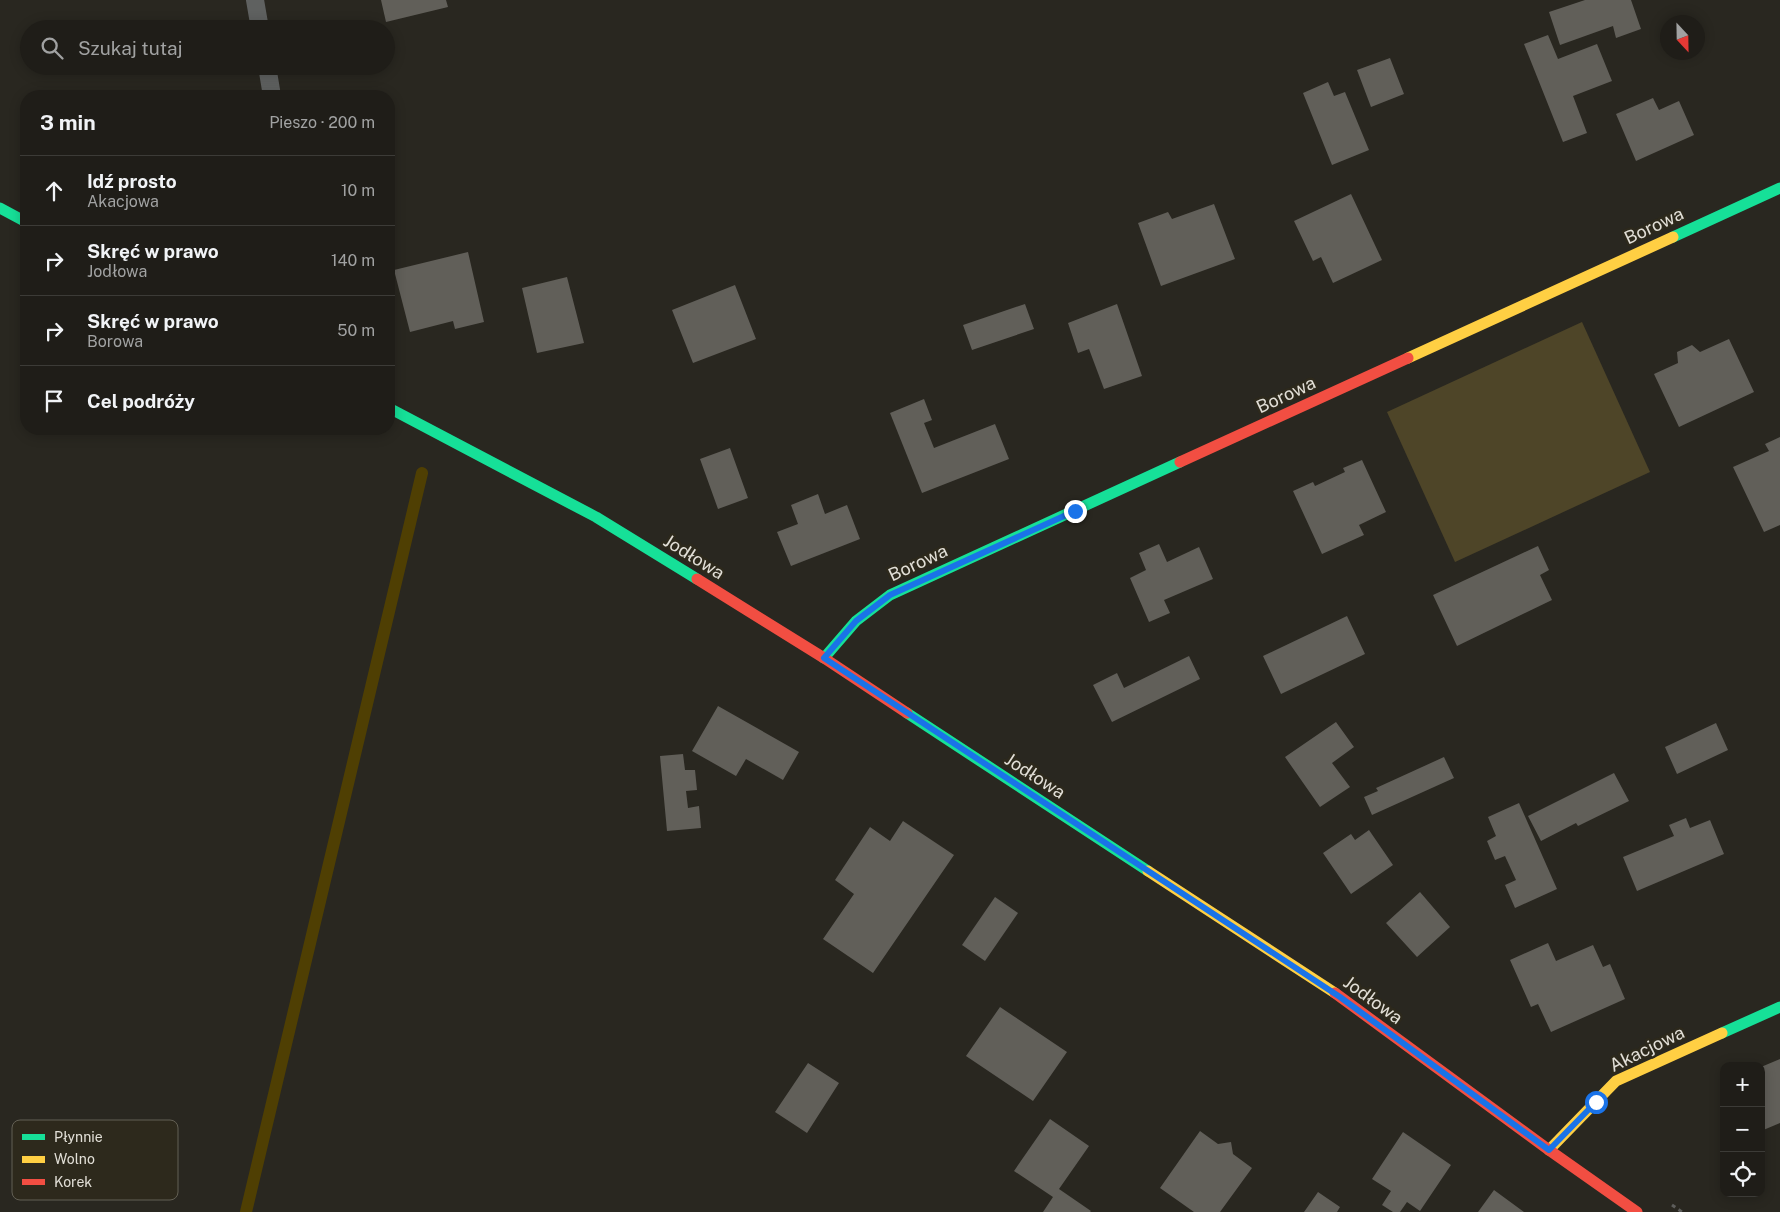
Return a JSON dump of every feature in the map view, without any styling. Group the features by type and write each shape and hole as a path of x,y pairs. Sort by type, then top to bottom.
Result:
{"street":[{"name":"Borowa","path":"824,658 856,621 890,595 1780,189"},
{"path":"0,208 20,219"},
{"name":"Jodłowa","path":"395,411 596,517 824,658 1340,997 1637,1212"},
{"name":"Akacjowa","path":"1549,1150 1616,1081 1780,1007"}],"lane":[{"path":"255,0 258,20"},
{"path":"268,75 271,90"}],"shaded area":[{"path":"1582,322 1650,472 1455,562 1387,412"}],"building":[{"path":"381,0 446,0 448,7 394,20 386,20"},
{"path":"1585,0 1631,0 1641,29 1616,38 1613,26 1560,45 1549,12"},
{"path":"1548,35 1558,59 1597,44 1612,81 1573,96 1587,133 1563,142 1524,44"},
{"path":"1390,58 1404,94 1371,107 1357,70"},
{"path":"1328,82 1334,96 1345,92 1369,150 1332,165 1303,93"},
{"path":"1653,98 1659,110 1679,101 1694,135 1636,161 1616,114"},
{"path":"1351,194 1382,260 1333,283 1321,257 1313,261 1294,221"},
{"path":"1214,204 1235,259 1161,286 1138,223 1168,212 1172,219"},
{"path":"468,252 484,322 455,329 453,321 410,332 395,270"},
{"path":"567,277 584,343 537,353 522,288"},
{"path":"735,285 756,339 693,363 672,310"},
{"path":"1025,304 1034,329 972,350 963,325"},
{"path":"1117,304 1142,376 1104,389 1089,349 1078,353 1068,323"},
{"path":"1729,339 1754,392 1679,427 1654,374 1678,363 1677,352 1692,345 1700,352"},
{"path":"924,399 932,420 924,423 934,448 995,424 1009,459 922,493 890,413"},
{"path":"1780,437 1780,525 1764,532 1733,467 1769,451 1765,444"},
{"path":"730,448 748,498 718,509 700,459"},
{"path":"1362,460 1386,512 1359,525 1364,535 1322,554 1293,491 1313,482 1315,486 1345,472 1343,468"},
{"path":"818,494 825,514 847,505 860,539 791,566 777,532 798,524 791,505"},
{"path":"1159,544 1167,562 1199,547 1213,579 1164,600 1170,613 1149,622 1130,578 1146,570 1139,553"},
{"path":"1538,546 1549,570 1540,575 1552,600 1457,646 1433,595"},
{"path":"1347,616 1365,654 1281,694 1263,656"},
{"path":"1189,656 1200,679 1112,722 1093,685 1117,673 1124,688"},
{"path":"718,706 799,752 783,780 746,759 736,776 692,751"},
{"path":"1336,722 1354,747 1332,763 1350,787 1320,807 1285,757"},
{"path":"1716,723 1728,750 1677,774 1665,747"},
{"path":"683,754 685,770 695,770 697,790 686,791 688,808 699,806 701,828 667,831 660,756"},
{"path":"1444,757 1454,778 1372,815 1364,797 1378,791 1376,788"},
{"path":"1614,773 1629,801 1578,826 1576,823 1541,841 1528,816"},
{"path":"1519,803 1557,889 1515,908 1505,885 1516,880 1505,856 1495,860 1487,841 1496,836 1488,817"},
{"path":"1686,818 1690,828 1710,820 1724,854 1637,891 1623,857 1674,836 1669,825"},
{"path":"903,821 954,855 873,973 823,939 854,894 835,880 870,827 890,841"},
{"path":"1369,830 1393,865 1351,894 1323,853 1351,834 1355,840"},
{"path":"1420,892 1450,927 1417,957 1386,923"},
{"path":"995,897 1018,913 985,961 962,945"},
{"path":"1548,943 1556,961 1593,945 1603,967 1610,964 1625,999 1551,1032 1538,1004 1531,1007 1510,960"},
{"path":"1000,1007 1067,1052 1033,1101 966,1056"},
{"path":"1780,1059 1780,1123 1765,1129 1765,1107 1765,1065"},
{"path":"808,1063 839,1083 807,1133 775,1112"},
{"path":"1050,1119 1089,1146 1059,1189 1090,1212 1043,1212 1053,1197 1014,1171"},
{"path":"1200,1131 1218,1144 1231,1142 1233,1154 1252,1168 1220,1212 1194,1212 1160,1188"},
{"path":"1403,1132 1451,1165 1420,1211 1407,1202 1400,1212 1393,1212 1382,1205 1391,1191 1372,1179"},
{"path":"1494,1190 1524,1212 1478,1212"},
{"path":"1318,1192 1340,1207 1337,1212 1304,1212"}],"waterway":[{"path":"246,1212 422,473"}],"traffic: fast":[{"path":"1673,237 1780,188"},
{"path":"0,208 20,219"},
{"path":"395,411 596,517 697,579"},
{"path":"824,658 856,621 890,595 1180,462"},
{"path":"907,713 1148,871"},
{"path":"1722,1033 1780,1007"}],"traffic: slow":[{"path":"1408,358 1673,237"},
{"path":"1148,871 1335,993"},
{"path":"1549,1150 1616,1081 1722,1033"}],"traffic: jam":[{"path":"1180,462 1408,358"},
{"path":"697,579 824,658 907,713"},
{"path":"1335,993 1637,1212"}],"route":[{"path":"1075,511 890,595 856,621 824,658 1340,997 1549,1150 1596,1102"}]}
